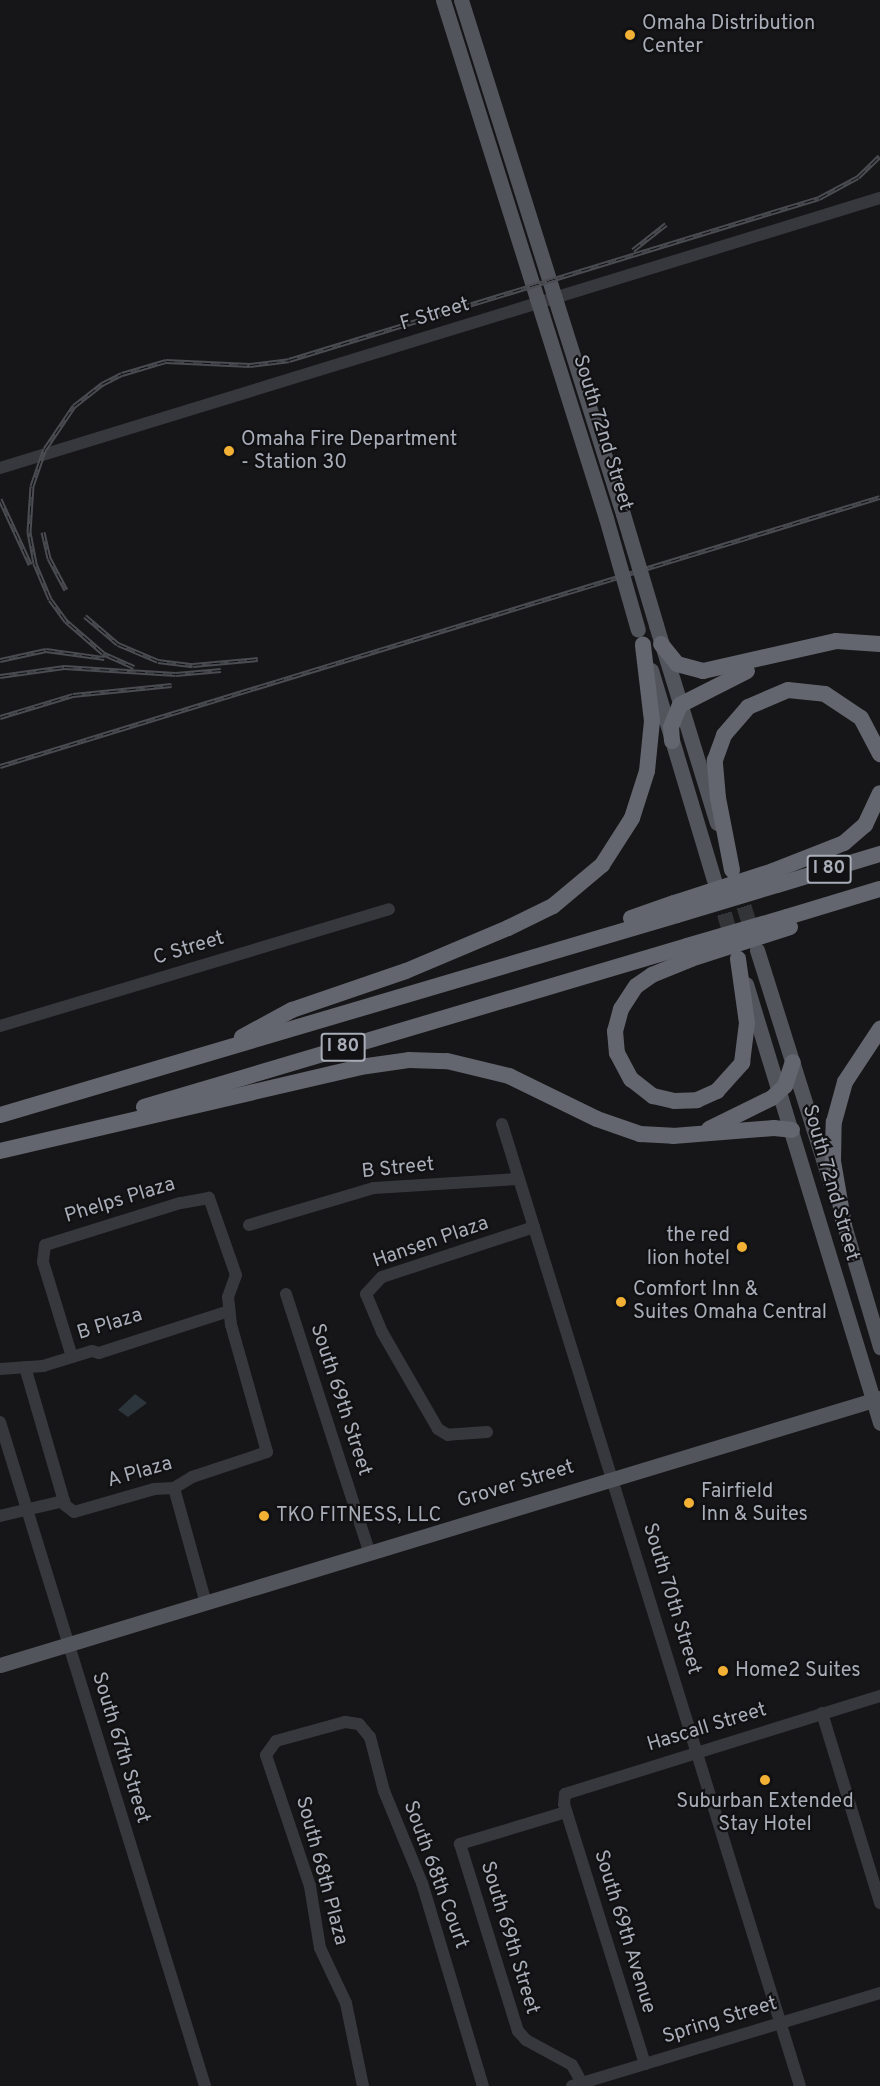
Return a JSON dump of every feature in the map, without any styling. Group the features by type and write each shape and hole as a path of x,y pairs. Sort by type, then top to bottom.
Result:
{"highway":[{"path":"206,1056 292,1010 406,971 508,928 553,906 583,884 615,848 643,788 652,721 641,637"},
{"path":"672,741 670,727 680,705 745,671 836,641"},
{"path":"661,644 677,664 703,671 836,641 880,644"},
{"path":"733,872 718,798 715,760 724,735 748,707 788,690 825,694 861,718 880,754"},
{"path":"775,878 844,843 869,819 880,793"},
{"name":"I 80","path":"0,1115 206,1056 446,983 775,878 880,854"},
{"name":"I 80","path":"0,1151 689,952 788,922 880,889"},
{"path":"788,922 880,898"},
{"path":"689,952 636,986 621,1009 615,1031 617,1053 631,1079 653,1095 674,1101 697,1100 717,1091 742,1062 747,1023 738,957"},
{"path":"844,1225 833,1161 834,1122 849,1073 880,1029"},
{"path":"0,1151 360,1067 409,1060 447,1061 490,1071 528,1084 626,1130 657,1136 688,1136 757,1129 792,1130"},
{"path":"688,1136 752,1111 781,1091 793,1062"}],"main road":[{"name":"South 72nd Street","path":"443,0 540,302 714,880"},
{"name":"South 72nd Street","path":"461,0 557,296 661,644 733,872"},
{"name":"South 72nd Street","path":"757,950 880,1347"},
{"name":"South 72nd Street","path":"738,957 878,1400 880,1423"},
{"name":"Grover Street","path":"0,1665 369,1551 878,1400"}],"street":[{"name":"F Street","path":"0,468 880,198"},
{"name":"C Street","path":"0,1026 388,909"},
{"name":"South 70th Street","path":"502,1124 800,2086"},
{"name":"B Street","path":"249,1225 374,1188 519,1179"},
{"name":"Phelps Plaza","path":"72,1357 43,1262 44,1248 48,1243 180,1203 209,1198 236,1275 228,1297 230,1311"},
{"name":"Hansen Plaza","path":"487,1432 444,1433 390,1346 366,1294 373,1283 534,1227"},
{"name":"South 69th Street","path":"286,1294 369,1551"},
{"name":"B Plaza","path":"0,1368 25,1367 110,1350 144,1340 149,1334 230,1311"},
{"name":"A Plaza","path":"0,1516 64,1501 66,1508 77,1512 154,1489 174,1488 192,1477 267,1452 230,1311"},
{"path":"25,1367 64,1501"},
{"name":"South 67th Street","path":"0,1422 205,2086"},
{"path":"174,1488 206,1603"},
{"name":"Hascall Street","path":"566,1812 564,1797 571,1789 880,1696"},
{"path":"822,1713 880,1903"},
{"name":"South 68th Court","path":"315,1731 340,1722 354,1722 370,1737 384,1791 422,1883 483,2086"},
{"name":"South 68th Plaza","path":"315,1731 276,1741 268,1749 267,1762 310,1886 320,1948 346,2003 363,2086"},
{"name":"South 69th Street","path":"566,1812 460,1844 520,2034 572,2064 577,2085"},
{"name":"South 69th Avenue","path":"566,1812 645,2064"},
{"name":"Spring Street","path":"577,2085 880,1993"}],"shaded area":[{"path":"135,1394 147,1403 128,1417 118,1410"}],"tunnel":[{"path":"737,884 754,938"},
{"path":"718,891 733,943"}],"railway":[{"path":"134,667 103,653 66,621 50,599 35,563 29,532 32,486 45,449 74,406 102,384 122,374 166,361 250,365 289,360 819,198 858,177 880,156"},
{"path":"633,250 666,224"},
{"path":"0,766 880,497"},
{"path":"0,499 30,564"},
{"path":"43,532 49,558 66,590"},
{"path":"85,616 118,644 158,661 193,665 258,659"},
{"path":"0,660 46,650 104,658"},
{"path":"0,676 64,667 176,674 221,670"},
{"path":"0,717 73,695 171,685"}],"place":[{"name":"Omaha Distribution Center","path":"630,35"},
{"name":"Omaha Fire Department - Station 30","path":"229,451"},
{"name":"the red lion hotel","path":"742,1247"},
{"name":"Comfort Inn & Suites Omaha Central","path":"621,1302"},
{"name":"Fairfield Inn & Suites","path":"689,1503"},
{"name":"TKO FITNESS, LLC","path":"264,1516"},
{"name":"Home2 Suites","path":"723,1671"},
{"name":"Suburban Extended Stay Hotel","path":"765,1780"}]}
